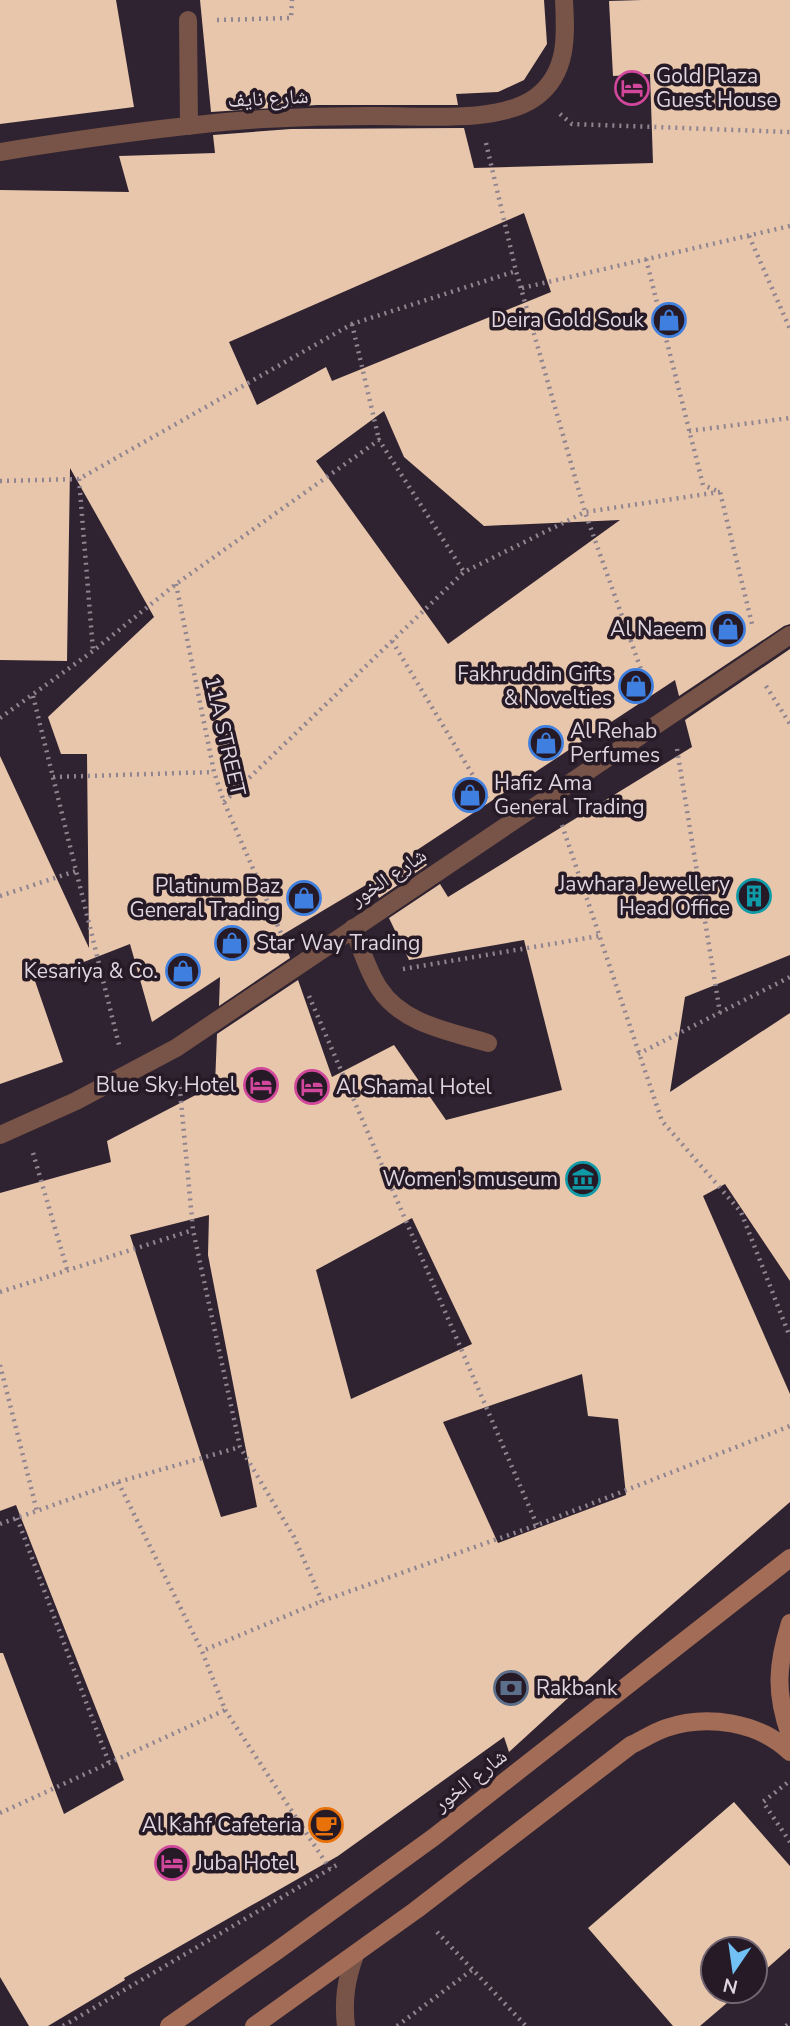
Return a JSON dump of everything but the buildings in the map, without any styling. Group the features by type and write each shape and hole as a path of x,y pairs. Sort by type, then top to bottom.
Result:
{"main road":[{"name":"شارع الخور","path":"169,2026 434,1837 790,1558"},
{"path":"790,1623 780,1656 779,1695 790,1735"},
{"path":"254,2026 355,1955 631,1745 666,1728 704,1721 743,1725 778,1741 790,1752"}],"street":[{"path":"537,96 550,84 560,67 565,49 564,0"},
{"path":"188,20 189,126"},
{"name":"شارع نايف","path":"0,152 189,126 264,119 480,115 510,110 537,96"},
{"name":"شارع الخور","path":"0,1135 127,1076 176,1048 790,635"},
{"path":"352,928 378,988 392,1005 410,1017 488,1043"},
{"path":"346,2026 343,2004 346,1979 355,1955"}],"path":[{"path":"188,20 291,18 292,0"},
{"path":"537,96 572,124 790,132"},
{"path":"480,115 516,271 585,512 666,718 720,1013"},
{"path":"521,289 790,226"},
{"path":"749,236 790,330"},
{"path":"646,259 703,485 720,492"},
{"path":"0,481 79,480 352,324 516,271"},
{"path":"352,324 379,439 464,572"},
{"path":"689,431 790,418"},
{"path":"0,718 93,651 176,584 379,439"},
{"path":"79,480 93,651"},
{"path":"223,802 464,572 585,512 720,492"},
{"path":"720,492 755,658 790,724"},
{"name":"11A STREET","path":"176,584 214,772 223,802 537,1525"},
{"path":"392,641 504,826"},
{"path":"33,695 127,1076"},
{"path":"53,776 214,772"},
{"path":"551,794 662,1121 740,1212 790,1336"},
{"path":"0,896 76,871"},
{"path":"372,974 598,936"},
{"path":"638,1054 790,977"},
{"path":"176,1048 193,1230 240,1447 294,1537 322,1601"},
{"path":"25,1125 67,1269"},
{"path":"0,1292 193,1230"},
{"path":"0,1365 37,1511"},
{"path":"202,1651 322,1601 537,1525 790,1426"},
{"path":"0,1524 118,1482 240,1447"},
{"path":"118,1482 202,1651 225,1710 330,1869"},
{"path":"17,1518 109,1763"},
{"path":"0,1813 225,1710"},
{"path":"790,1781 763,1802 790,1842"},
{"path":"397,2026 472,1970"}],"place":[{"name":"Gold Plaza Guest House","path":"632,88"},
{"name":"Deira Gold Souk","path":"669,320"},
{"name":"Al Naeem","path":"728,629"},
{"name":"Fakhruddin Gifts & Novelties","path":"636,686"},
{"name":"Al Rehab Perfumes","path":"546,743"},
{"name":"Hafiz Ama General Trading","path":"470,795"},
{"name":"Jawhara Jewellery Head Office","path":"754,896"},
{"name":"Platinum Baz General Trading","path":"304,898"},
{"name":"Star Way Trading","path":"232,943"},
{"name":"Kesariya & Co.","path":"183,971"},
{"name":"Blue Sky Hotel","path":"261,1085"},
{"name":"Al Shamal Hotel","path":"312,1087"},
{"name":"Women's museum","path":"583,1179"},
{"name":"Rakbank","path":"511,1688"},
{"name":"Al Kahf Cafeteria","path":"326,1825"},
{"name":"Juba Hotel","path":"172,1863"}]}
